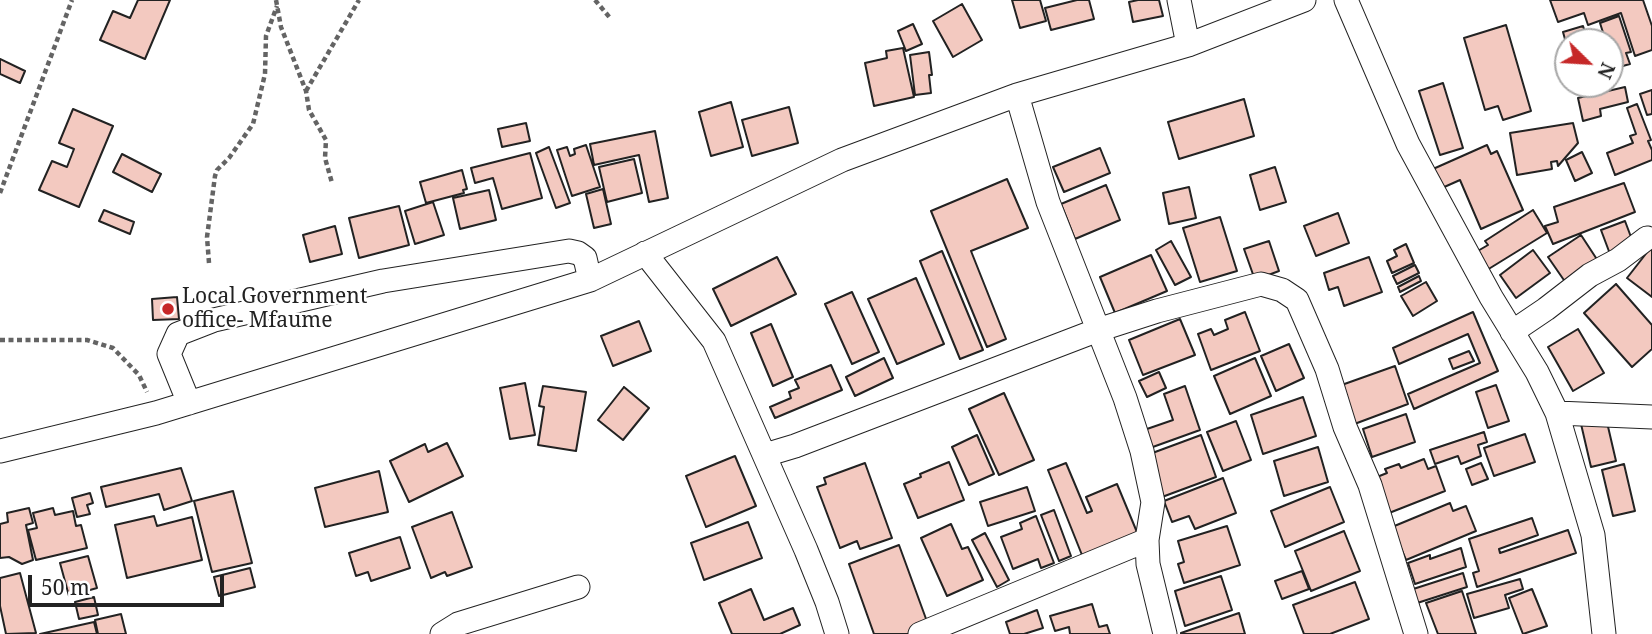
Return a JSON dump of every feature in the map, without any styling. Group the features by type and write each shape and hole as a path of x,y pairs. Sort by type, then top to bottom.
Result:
{"street":[{"path":"1180,0 1188,45"},
{"path":"0,451 156,413 590,280 842,160 1017,95 1188,45 1304,0"},
{"path":"1346,0 1408,144 1537,372 1557,413 1592,535 1604,634"},
{"path":"1017,95 1048,202 1125,398 1142,451 1153,502 1147,540 1148,564 1165,634"},
{"path":"1512,332 1601,268 1618,260 1647,239"},
{"path":"189,403 169,354 178,334 214,320 383,281 562,252 578,253 585,258 590,280"},
{"path":"645,253 713,341 823,592 836,634"},
{"path":"765,455 795,446 1098,330 1157,311 1261,284 1282,290 1297,300 1327,369 1345,427 1370,485 1416,634"},
{"path":"1557,413 1652,417"},
{"path":"920,634 1147,540"},
{"path":"442,634 458,624 578,587"}],"path":[{"path":"0,193 72,0"},
{"path":"306,91 359,0"},
{"path":"595,0 611,19"},
{"path":"277,3 286,42 306,91 309,110 326,140 325,158 332,183"},
{"path":"209,263 206,244 215,176 253,124 265,74 266,36 277,3"},
{"path":"0,340 87,340 113,348 139,374 156,413"}],"building":[{"path":"138,0 170,0 145,59 100,40 113,11 130,18"},
{"path":"1012,0 1040,0 1046,21 1020,28"},
{"path":"1077,0 1089,0 1094,19 1051,30 1045,8"},
{"path":"1159,0 1163,16 1133,22 1129,2"},
{"path":"1550,0 1643,0 1652,26 1652,50 1635,56 1621,13 1588,25 1584,13 1558,22"},
{"path":"962,4 982,40 953,57 933,21"},
{"path":"1619,16 1623,28 1602,28 1600,23"},
{"path":"913,24 922,44 906,51 898,31"},
{"path":"1506,25 1531,111 1503,120 1498,106 1485,110 1464,38"},
{"path":"1624,31 1631,52 1626,53 1630,64 1624,66"},
{"path":"903,48 914,97 874,106 865,63 887,58 886,51"},
{"path":"929,52 931,93 915,95 910,55"},
{"path":"0,59 25,71 20,83 0,74"},
{"path":"1443,83 1463,148 1440,155 1419,91"},
{"path":"1624,87 1628,102 1600,109 1601,116 1583,121 1578,98 1624,98"},
{"path":"1652,90 1652,114 1647,115 1640,94"},
{"path":"1244,99 1254,136 1179,159 1168,122"},
{"path":"731,102 743,147 711,156 699,112"},
{"path":"1637,104 1651,140 1648,141 1652,160 1615,175 1607,153 1633,143 1630,136 1636,134 1627,108"},
{"path":"789,107 798,143 752,156 742,120"},
{"path":"73,109 113,126 79,207 39,190 52,161 67,167 74,149 59,143"},
{"path":"526,123 530,141 502,147 498,129"},
{"path":"1573,123 1578,143 1558,166 1557,161 1551,162 1552,169 1517,175 1510,133"},
{"path":"655,131 668,198 649,202 639,155 594,165 590,144"},
{"path":"586,145 600,187 572,196 557,150 567,147 570,156 575,154 574,149"},
{"path":"1487,145 1491,154 1497,151 1523,210 1481,229 1460,180 1442,188 1433,169"},
{"path":"549,147 570,203 556,208 536,153"},
{"path":"1100,148 1110,173 1064,192 1053,167"},
{"path":"1582,152 1592,173 1575,181 1566,160"},
{"path":"530,153 542,198 502,209 493,178 475,183 471,168"},
{"path":"122,154 161,174 152,192 113,172"},
{"path":"634,159 642,193 607,202 599,167"},
{"path":"1275,167 1286,202 1260,210 1250,175"},
{"path":"462,170 467,189 463,190 464,193 426,203 420,182"},
{"path":"1007,179 1028,228 971,251 1006,339 987,347 931,211"},
{"path":"1624,183 1635,212 1553,244 1545,226 1558,222 1554,207"},
{"path":"1106,185 1120,220 1075,239 1061,204"},
{"path":"1189,187 1196,218 1169,224 1163,193"},
{"path":"603,189 611,224 594,228 586,194"},
{"path":"489,190 496,220 460,229 453,198"},
{"path":"433,202 444,235 415,244 405,211"},
{"path":"399,206 409,245 359,258 349,218"},
{"path":"104,210 134,222 130,234 99,221"},
{"path":"1533,210 1547,233 1487,270 1476,252 1488,245 1485,241"},
{"path":"1338,213 1349,243 1316,256 1304,226"},
{"path":"1220,217 1237,271 1200,282 1183,228"},
{"path":"1625,221 1634,245 1610,254 1601,230"},
{"path":"335,226 342,254 310,262 303,235"},
{"path":"1581,235 1600,264 1568,286 1548,257"},
{"path":"1171,241 1191,277 1175,285 1156,250"},
{"path":"1269,241 1279,271 1255,280 1244,249"},
{"path":"1406,244 1414,263 1392,273 1387,261 1397,256 1394,250"},
{"path":"1652,246 1652,297 1627,278"},
{"path":"1533,250 1550,273 1516,298 1500,275"},
{"path":"942,251 983,350 960,359 920,261"},
{"path":"1151,255 1167,291 1115,313 1100,277"},
{"path":"777,257 796,294 731,326 713,289"},
{"path":"1369,257 1382,292 1344,306 1338,287 1329,290 1324,273"},
{"path":"1415,265 1419,273 1397,284 1393,276"},
{"path":"1419,276 1421,281 1400,292 1398,287"},
{"path":"916,278 944,344 897,364 868,299"},
{"path":"1426,282 1437,301 1413,316 1401,296"},
{"path":"1616,284 1652,325 1652,349 1632,367 1584,313"},
{"path":"852,292 879,352 852,364 825,304"},
{"path":"177,297 179,319 153,320 152,299"},
{"path":"1245,312 1260,351 1211,370 1198,334 1211,329 1214,335 1228,329 1225,320"},
{"path":"1473,312 1498,371 1414,409 1408,394 1480,363 1468,334 1399,364 1393,348"},
{"path":"1180,319 1195,355 1143,375 1129,340"},
{"path":"639,321 651,351 613,366 601,336"},
{"path":"771,324 793,377 773,386 751,333"},
{"path":"1578,329 1604,373 1573,391 1548,347"},
{"path":"1289,344 1304,378 1276,391 1261,356"},
{"path":"1469,351 1474,361 1453,369 1449,359"},
{"path":"884,358 893,378 855,396 846,377"},
{"path":"1255,358 1271,396 1230,414 1214,376"},
{"path":"831,365 842,390 775,418 770,407 791,398 789,392 799,388 795,380"},
{"path":"1395,366 1408,404 1349,426 1336,387"},
{"path":"1159,372 1166,388 1147,397 1139,381"},
{"path":"525,383 535,435 510,439 500,388"},
{"path":"1496,385 1509,421 1488,428 1476,392"},
{"path":"543,386 586,392 576,451 538,445 544,407 539,406"},
{"path":"1185,386 1200,430 1150,448 1144,430 1173,420 1164,394"},
{"path":"624,387 649,408 623,440 598,420"},
{"path":"1004,393 1034,460 999,475 969,409"},
{"path":"1303,397 1316,436 1263,454 1251,415"},
{"path":"1406,414 1415,442 1372,457 1363,429"},
{"path":"1606,418 1616,461 1591,467 1581,424"},
{"path":"1236,421 1251,460 1223,471 1207,432"},
{"path":"1484,432 1487,442 1478,445 1481,456 1461,464 1458,456 1435,464 1430,450"},
{"path":"1525,434 1535,462 1494,476 1484,448"},
{"path":"977,435 994,474 969,485 952,447"},
{"path":"1201,435 1216,477 1162,497 1147,455"},
{"path":"447,443 463,476 409,502 390,461 425,444 428,452"},
{"path":"1318,447 1328,482 1284,496 1274,461"},
{"path":"735,456 756,506 706,527 686,476"},
{"path":"1424,459 1428,469 1436,466 1445,491 1384,515 1377,477 1387,473 1385,469 1399,464 1401,468"},
{"path":"949,462 964,500 918,518 904,484"},
{"path":"865,463 892,538 860,549 857,541 840,548 817,487 826,484 824,478"},
{"path":"1066,463 1087,513 1092,511 1086,497 1117,484 1139,537 1084,560 1048,470"},
{"path":"1481,463 1488,479 1472,485 1466,469"},
{"path":"1624,464 1635,511 1613,516 1602,470"},
{"path":"181,468 192,501 164,510 159,494 106,507 101,487"},
{"path":"379,471 388,512 325,527 315,488"},
{"path":"1223,478 1236,513 1195,529 1189,516 1172,522 1164,501"},
{"path":"1027,487 1035,511 988,526 980,502"},
{"path":"1330,487 1344,522 1285,547 1271,511"},
{"path":"233,491 252,563 212,572 194,501"},
{"path":"90,493 93,503 87,505 90,514 77,517 72,498"},
{"path":"1450,503 1453,511 1466,506 1476,531 1406,560 1392,527"},
{"path":"29,508 33,523 26,525 33,560 22,564 9,557 0,558 0,524 8,522 7,513"},
{"path":"53,508 55,515 73,511 76,526 81,525 87,548 36,560 28,530 37,528 33,513"},
{"path":"1054,510 1071,556 1059,561 1041,515"},
{"path":"452,512 472,567 447,576 445,572 431,578 412,527"},
{"path":"154,516 157,526 192,517 202,560 127,578 115,525"},
{"path":"1036,516 1054,563 1041,568 1038,559 1013,569 1001,537 1022,529 1020,523"},
{"path":"1532,518 1538,535 1499,549 1500,553 1568,530 1576,553 1477,587 1473,573 1479,571 1469,539"},
{"path":"748,522 762,558 704,580 691,543"},
{"path":"951,524 962,549 968,547 983,580 947,596 921,538"},
{"path":"1227,526 1240,565 1184,583 1178,564 1184,562 1178,541"},
{"path":"1344,531 1360,571 1311,591 1295,551"},
{"path":"985,533 1009,580 997,587 972,540"},
{"path":"400,537 410,568 371,581 368,572 356,576 349,553"},
{"path":"899,545 929,627 910,634 874,634 849,564"},
{"path":"1461,548 1466,567 1415,584 1408,563 1430,555 1430,559"},
{"path":"88,556 97,588 69,596 60,563"},
{"path":"250,568 255,587 219,596 214,577"},
{"path":"1302,571 1309,589 1282,599 1275,581"},
{"path":"20,573 36,633 6,634 0,606 0,578"},
{"path":"1463,573 1467,587 1411,605 1407,591"},
{"path":"1221,576 1232,610 1185,626 1175,591"},
{"path":"1520,579 1523,589 1505,595 1509,608 1474,618 1467,594"},
{"path":"1355,582 1369,619 1330,634 1304,634 1293,605"},
{"path":"751,589 764,620 793,608 800,625 780,634 732,634 719,603"},
{"path":"1532,589 1547,626 1523,634 1509,598"},
{"path":"1462,591 1476,634 1438,634 1426,603"},
{"path":"94,597 98,615 79,619 75,602"},
{"path":"1092,604 1099,627 1107,625 1110,634 1070,634 1069,627 1055,631 1050,616"},
{"path":"1037,610 1043,628 1024,634 1010,634 1006,622"},
{"path":"1239,613 1245,634 1181,634 1181,633"},
{"path":"121,614 126,634 98,634 95,620"},
{"path":"94,622 97,634 40,634"}],"place":[{"name":"Local Government office- Mfaume","path":"168,309"}]}
